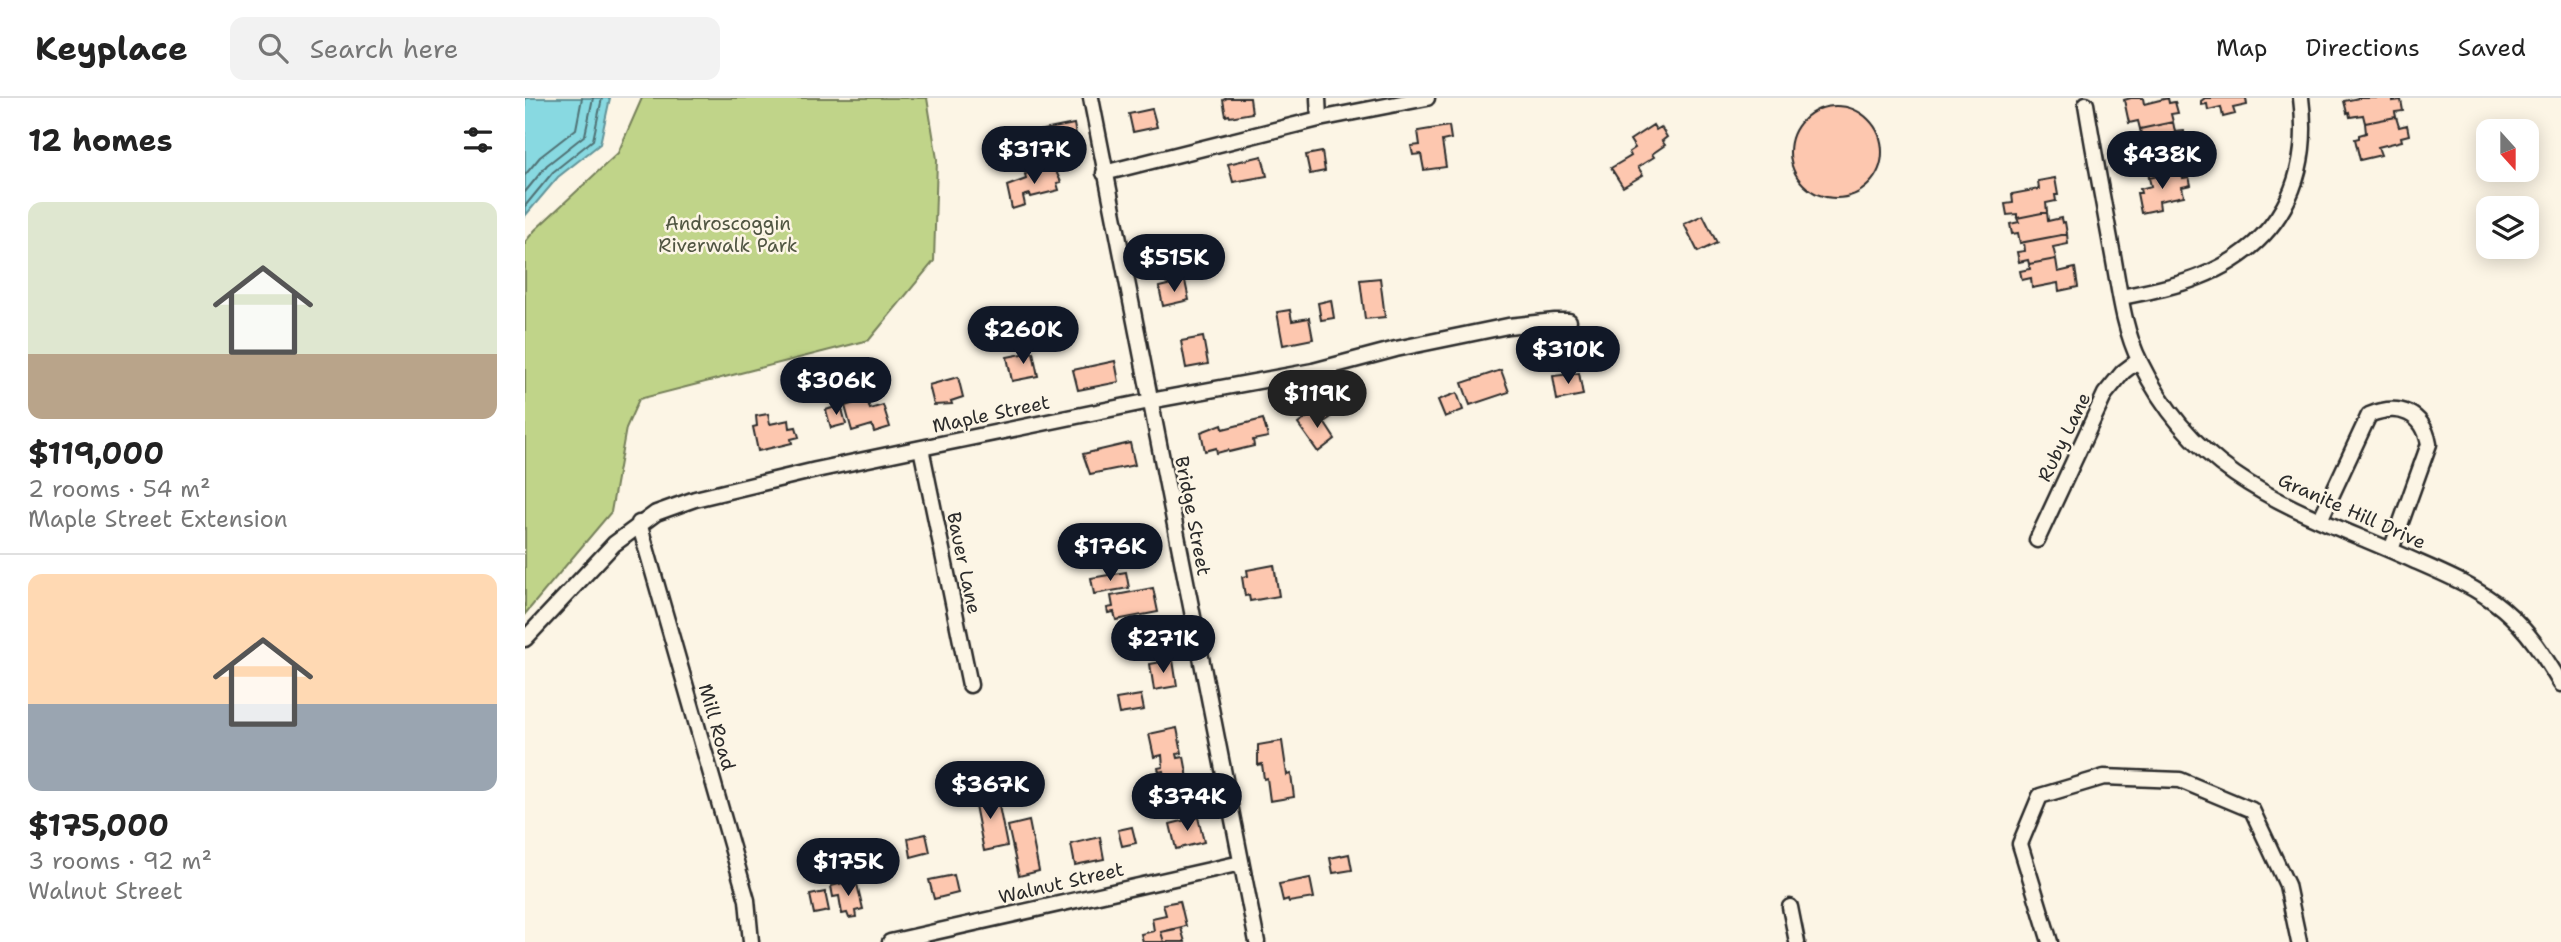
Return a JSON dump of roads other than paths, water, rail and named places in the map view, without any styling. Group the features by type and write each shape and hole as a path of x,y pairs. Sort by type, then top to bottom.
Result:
{"street":[{"name":"Bridge Street","path":"1091,98 1257,942"},
{"path":"1318,98 1319,119"},
{"path":"1104,173 1319,119 1427,98"},
{"path":"2120,297 2196,279 2241,255 2259,240 2287,203 2296,181 2304,136 2301,98"},
{"name":"Granite Hill Drive","path":"2086,104 2120,297 2139,360 2159,399 2197,444 2232,474 2272,498 2461,582 2503,608 2533,640 2561,684"},
{"name":"Maple Street","path":"525,639 614,544 639,523 671,506 816,470 1150,401 1313,371 1396,349 1508,326 1569,321"},
{"name":"Ruby Lane","path":"2037,540 2105,394 2123,372 2139,360"},
{"path":"2320,520 2369,415 2382,410 2401,410 2418,419 2426,431 2429,444 2391,550"},
{"name":"Bauer Lane","path":"921,448 970,685"},
{"name":"Mill Road","path":"639,523 747,900 751,942"},
{"path":"2050,942 2020,844 2040,796 2105,777 2180,780 2252,810 2287,885 2299,942"},
{"name":"Walnut Street","path":"890,942 1241,863"},
{"path":"1790,907 1797,942"}],"water":[{"path":"525,98 610,98 600,144 558,177 525,216"}],"park label":[{"name":"Androscoggin Riverwalk Park","path":"728,234"}]}
